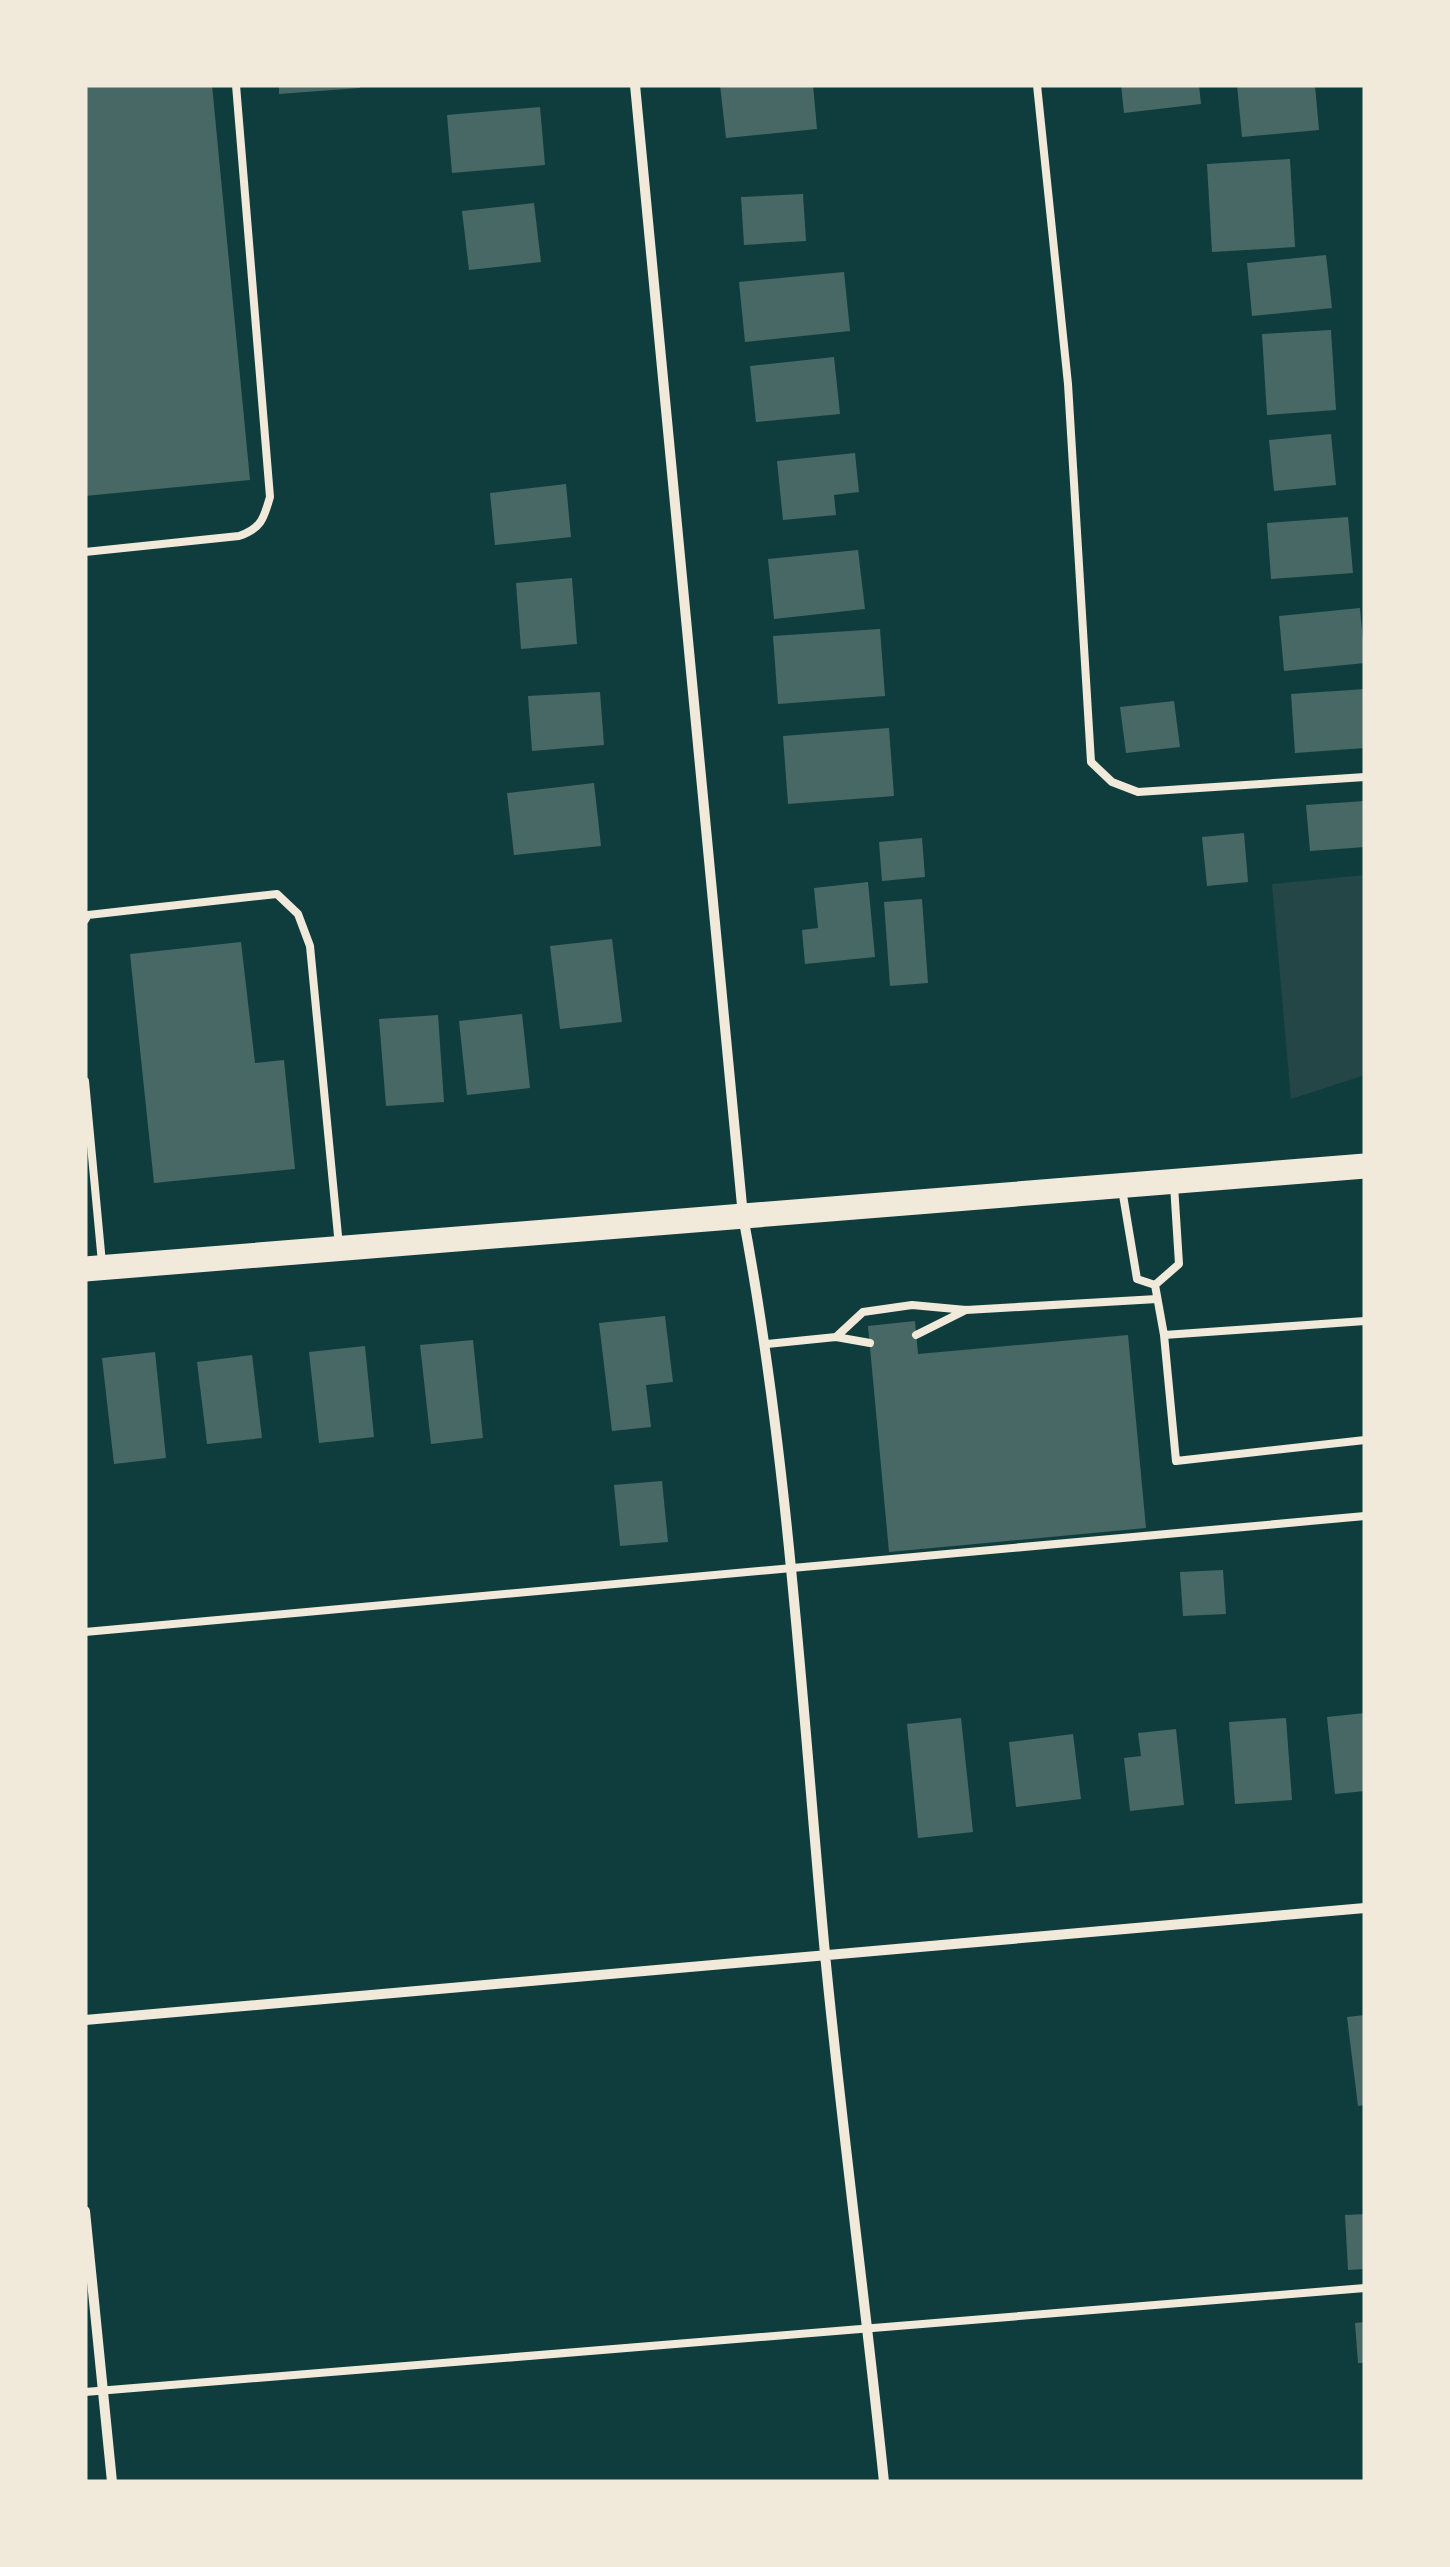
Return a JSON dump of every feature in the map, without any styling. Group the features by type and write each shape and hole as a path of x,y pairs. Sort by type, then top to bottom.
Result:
{"main road":[{"path":"94,1268 1365,1166"}],"street":[{"path":"635,85 743,1216 767,1344 794,1567 825,1955 884,2482"},
{"path":"85,2020 1365,1908"},
{"path":"85,2211 112,2482"}],"lane":[{"path":"85,552 239,536 254,532 264,519 270,497 236,85"},
{"path":"1037,85 1068,384 1091,762 1112,782 1138,792 1365,778"},
{"path":"86,917 277,894 298,914 310,946 340,1248"},
{"path":"85,1081 94,1268"},
{"path":"1155,1285 1179,1264 1174,1184"},
{"path":"1122,1186 1136,1279 1155,1285"},
{"path":"1155,1285 1164,1335 1176,1461 1365,1440"},
{"path":"836,1336 863,1312 912,1305 966,1310 1156,1298"},
{"path":"916,1335 966,1310"},
{"path":"1164,1335 1365,1320"},
{"path":"767,1344 836,1336 870,1343"},
{"path":"85,1632 1365,1516"},
{"path":"85,2392 1365,2288"}],"shaded area":[{"path":"1365,875 1365,1075 1291,1099 1272,884"}],"building":[{"path":"85,85 212,85 250,480 85,496"},
{"path":"279,85 360,85 360,88 279,94"},
{"path":"720,85 813,85 817,129 726,138"},
{"path":"1121,85 1199,85 1201,104 1124,113"},
{"path":"1237,85 1315,85 1319,130 1242,137"},
{"path":"540,107 545,165 452,173 447,115"},
{"path":"1290,159 1295,247 1212,252 1207,164"},
{"path":"803,194 806,241 744,245 741,197"},
{"path":"534,203 541,262 469,270 462,211"},
{"path":"1326,255 1332,308 1252,316 1247,263"},
{"path":"844,272 850,331 745,342 739,282"},
{"path":"1331,330 1336,410 1267,415 1262,334"},
{"path":"834,357 840,414 756,422 750,366"},
{"path":"1331,434 1336,485 1274,491 1269,440"},
{"path":"855,453 859,492 834,495 836,515 783,520 777,461"},
{"path":"566,484 571,537 495,545 490,493"},
{"path":"1348,517 1353,573 1271,579 1267,523"},
{"path":"858,550 865,609 774,619 768,559"},
{"path":"572,578 577,644 521,649 516,583"},
{"path":"1360,608 1365,663 1284,671 1279,616"},
{"path":"880,629 885,696 778,704 773,636"},
{"path":"1365,689 1365,748 1295,753 1291,694"},
{"path":"600,692 604,745 532,751 528,696"},
{"path":"1174,701 1180,747 1126,753 1120,707"},
{"path":"889,728 894,796 788,804 783,736"},
{"path":"594,783 601,846 514,855 507,793"},
{"path":"1365,801 1365,847 1310,851 1306,805"},
{"path":"1244,833 1248,882 1207,886 1202,837"},
{"path":"922,838 925,877 882,881 879,842"},
{"path":"868,882 875,957 805,964 802,930 818,928 814,888"},
{"path":"922,899 928,983 890,986 884,902"},
{"path":"612,939 622,1022 560,1029 550,946"},
{"path":"241,942 255,1063 284,1060 295,1169 154,1183 130,954"},
{"path":"522,1014 530,1088 467,1095 459,1021"},
{"path":"438,1015 444,1102 386,1106 379,1019"},
{"path":"665,1316 673,1382 646,1385 651,1427 612,1431 599,1323"},
{"path":"915,1321 918,1354 1128,1335 1146,1528 889,1552 868,1326"},
{"path":"473,1340 483,1438 431,1444 420,1345"},
{"path":"365,1346 374,1437 319,1443 309,1352"},
{"path":"155,1352 166,1458 114,1464 102,1358"},
{"path":"252,1355 262,1438 207,1444 197,1362"},
{"path":"662,1481 668,1542 620,1546 614,1485"},
{"path":"1223,1570 1226,1614 1183,1616 1180,1572"},
{"path":"1365,1713 1365,1791 1335,1794 1327,1717"},
{"path":"961,1718 973,1832 918,1838 907,1724"},
{"path":"1286,1718 1292,1800 1235,1804 1229,1722"},
{"path":"1176,1729 1184,1805 1130,1811 1124,1758 1141,1756 1138,1733"},
{"path":"1073,1734 1081,1799 1016,1807 1009,1742"},
{"path":"1365,2015 1365,2105 1358,2106 1347,2017"},
{"path":"1365,2214 1365,2269 1348,2270 1345,2215"},
{"path":"1365,2322 1365,2363 1358,2363 1355,2323"}]}
